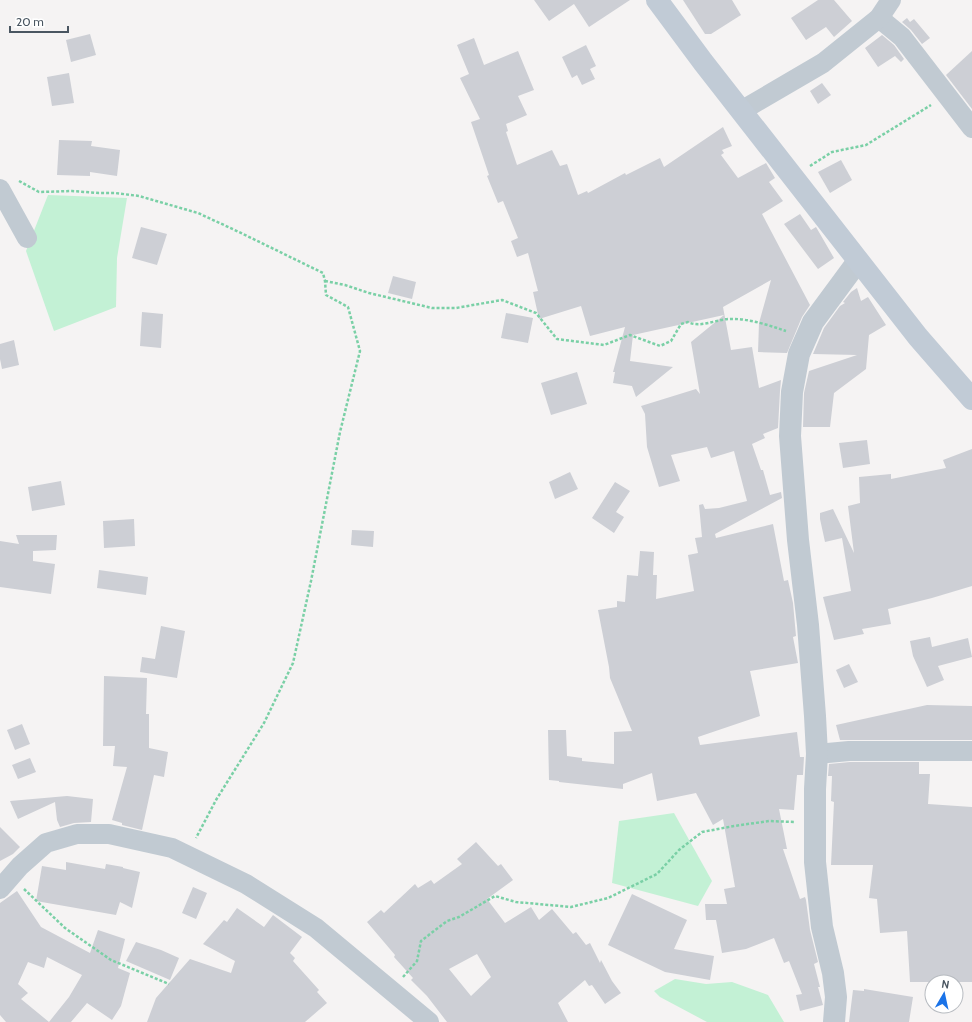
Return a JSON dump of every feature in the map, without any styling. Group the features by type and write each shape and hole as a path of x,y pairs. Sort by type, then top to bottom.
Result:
{"main road":[{"path":"656,0 918,337 972,399"}],"street":[{"path":"741,111 823,63 879,18 891,0"},
{"path":"879,18 902,38 972,128"},
{"path":"6,184 26,238"},
{"path":"834,1022 836,997 833,974 822,927 815,862 817,754 808,632 798,540 790,436 792,392 799,354 813,322 858,261"},
{"path":"817,754 849,751 972,750"},
{"path":"6,882 20,866 46,843 77,834 109,834 172,848 246,884 316,928 429,1022"}],"path":[{"path":"792,176 832,152 866,145 946,95"},
{"path":"6,184 39,192 72,191 139,196 198,213 239,232 323,273 326,295 348,307 360,351 340,432 311,581 293,663 264,723 216,800 188,856"},
{"path":"325,282 345,285 369,293 432,308 456,308 502,300 536,313 557,339 604,345 630,335 660,346 671,341 681,324 688,322 694,325 728,319 757,322 806,338"},
{"path":"392,991 417,960 421,942 447,921 459,917 495,896 516,902 571,907 608,898 657,874 679,850 702,832 770,821 815,822"},
{"path":"6,882 64,928 111,960 169,984"}],"green space":[{"path":"48,195 127,198 117,258 116,307 54,331 26,251"},
{"path":"674,813 712,881 698,906 612,883 619,821"},
{"path":"675,979 706,984 732,982 768,995 784,1022 707,1022 660,997 654,991"}],"building":[{"path":"534,0 630,0 589,27 574,4 549,21"},
{"path":"683,0 732,0 741,15 711,34 705,34"},
{"path":"818,0 834,0 852,21 834,37 826,27 806,40 791,18"},
{"path":"907,18 910,22 914,19 930,38 922,44 911,30 902,22"},
{"path":"90,34 96,55 71,62 66,40"},
{"path":"882,35 894,45 904,59 901,62 895,56 878,67 865,48"},
{"path":"474,38 484,65 518,51 534,90 518,96 527,115 506,124 508,131 506,132 517,165 552,150 560,166 567,164 578,195 587,191 588,193 625,173 626,175 660,158 664,167 723,127 732,146 722,150 724,153 721,155 738,178 766,163 775,178 769,182 783,201 762,214 810,305 802,317 787,353 758,352 759,323 771,280 723,307 731,350 752,347 759,388 781,380 778,428 763,434 765,438 752,444 761,470 763,470 770,495 781,492 782,498 715,534 716,538 773,524 784,581 788,580 793,603 796,636 793,637 798,663 750,671 760,716 698,737 700,745 797,732 800,757 804,757 803,775 797,775 794,810 779,809 787,849 783,849 800,899 805,897 806,900 810,930 818,962 814,964 823,1005 800,1011 796,995 802,994 789,961 784,963 774,938 746,949 722,953 716,920 706,920 705,904 727,904 724,889 735,887 723,819 713,825 696,793 657,801 652,773 623,784 623,789 549,780 548,730 566,730 567,756 582,758 582,761 614,764 614,732 632,731 610,678 598,610 617,607 617,601 625,602 627,575 638,576 640,551 654,552 653,575 657,575 656,599 694,591 688,555 698,553 695,538 702,537 699,505 703,504 705,509 719,508 747,501 734,451 711,458 707,447 671,455 680,481 659,487 647,447 645,414 641,406 696,389 700,394 691,342 724,315 633,335 630,361 673,367 636,397 632,386 613,383 615,372 613,372 625,327 590,336 581,306 539,319 533,292 538,291 528,253 517,257 511,241 518,238 503,201 498,203 487,176 489,175 471,122 480,119 460,78 469,74 457,45"},
{"path":"586,45 596,66 590,69 595,79 582,85 577,75 572,78 562,57"},
{"path":"972,51 972,109 946,75"},
{"path":"69,73 74,103 52,106 47,77"},
{"path":"822,83 831,95 818,104 810,91"},
{"path":"59,140 92,141 91,146 120,150 117,176 90,172 90,176 57,175"},
{"path":"841,160 852,180 830,193 818,172"},
{"path":"800,214 811,230 816,227 834,258 818,269 784,224"},
{"path":"141,227 167,234 157,265 132,258"},
{"path":"393,276 416,282 412,299 388,293"},
{"path":"857,288 861,301 868,297 886,325 869,335 866,369 834,393 830,427 803,427 804,393 809,371 857,355 813,354 824,328 840,306 845,303 843,302 851,292"},
{"path":"142,312 163,314 161,348 140,346"},
{"path":"506,313 533,318 528,343 501,338"},
{"path":"14,340 19,365 2,369 0,344"},
{"path":"577,372 587,404 551,415 541,383"},
{"path":"867,440 870,464 843,468 839,443"},
{"path":"972,449 972,586 888,609 891,624 862,629 864,634 834,640 823,597 851,591 842,538 825,542 820,513 833,509 854,553 848,506 860,503 859,477 891,474 891,479 946,468 943,460"},
{"path":"570,472 578,489 555,499 549,482"},
{"path":"61,481 65,505 32,511 28,487"},
{"path":"615,482 630,491 616,512 624,517 614,533 592,518"},
{"path":"134,519 135,546 104,548 103,521"},
{"path":"352,530 374,531 373,547 351,545"},
{"path":"16,535 57,535 56,550 33,551 33,561 55,564 51,594 0,587 0,541 19,544"},
{"path":"99,570 148,577 146,595 97,588"},
{"path":"161,626 185,631 177,678 140,672 142,657 155,659"},
{"path":"930,637 932,647 968,638 972,657 938,666 944,680 927,687 913,656 910,641"},
{"path":"849,664 858,682 844,688 836,670"},
{"path":"104,676 147,678 146,714 149,714 149,748 168,752 164,777 154,775 142,830 122,825 122,823 112,820 127,767 113,766 115,746 103,746"},
{"path":"927,705 972,706 972,740 840,740 836,725"},
{"path":"22,724 30,744 15,750 7,730"},
{"path":"30,758 36,772 18,779 12,765"},
{"path":"850,762 919,762 919,774 930,774 928,804 972,807 972,982 964,982 964,974 924,974 924,982 910,982 907,931 880,933 877,899 869,898 873,865 831,865 834,802 831,801 832,776 828,776 829,764"},
{"path":"67,796 93,799 91,822 74,823 60,827 57,820 55,802 18,819 10,801"},
{"path":"0,827 20,847 13,854 0,861"},
{"path":"476,842 498,866 501,864 513,880 487,899 505,923 531,907 539,920 552,909 573,934 576,932 586,945 590,943 600,963 601,960 612,981 621,993 605,1004 592,985 589,986 585,980 558,1003 568,1022 447,1022 427,996 411,980 413,978 394,957 395,955 367,922 381,910 384,913 415,884 418,888 431,880 434,884 462,864 457,859","holes":["477,954 491,977 471,996 449,969"]},
{"path":"66,862 105,869 106,864 140,872 132,908 120,902 116,915 36,901 42,866 66,870"},
{"path":"193,887 207,893 196,919 182,913"},
{"path":"17,891 41,927 90,953 98,930 125,939 118,968 130,973 121,1006 112,1020 87,1003 71,1022 49,1022 6,1022 0,1015 0,903","holes":["47,957 82,975 69,997 49,1022 21,999 28,993 18,984 28,962 44,968"]},
{"path":"632,894 687,920 674,949 714,956 710,980 665,972 608,945"},
{"path":"237,908 264,927 273,915 302,937 290,953 295,958 293,961 319,990 317,992 327,1003 305,1022 147,1022 156,998 190,959 231,973 235,961 203,944 224,920 227,922"},
{"path":"136,942 161,950 179,958 170,980 126,961"},
{"path":"864,989 913,997 909,1022 849,1022 853,990 864,991"}]}
